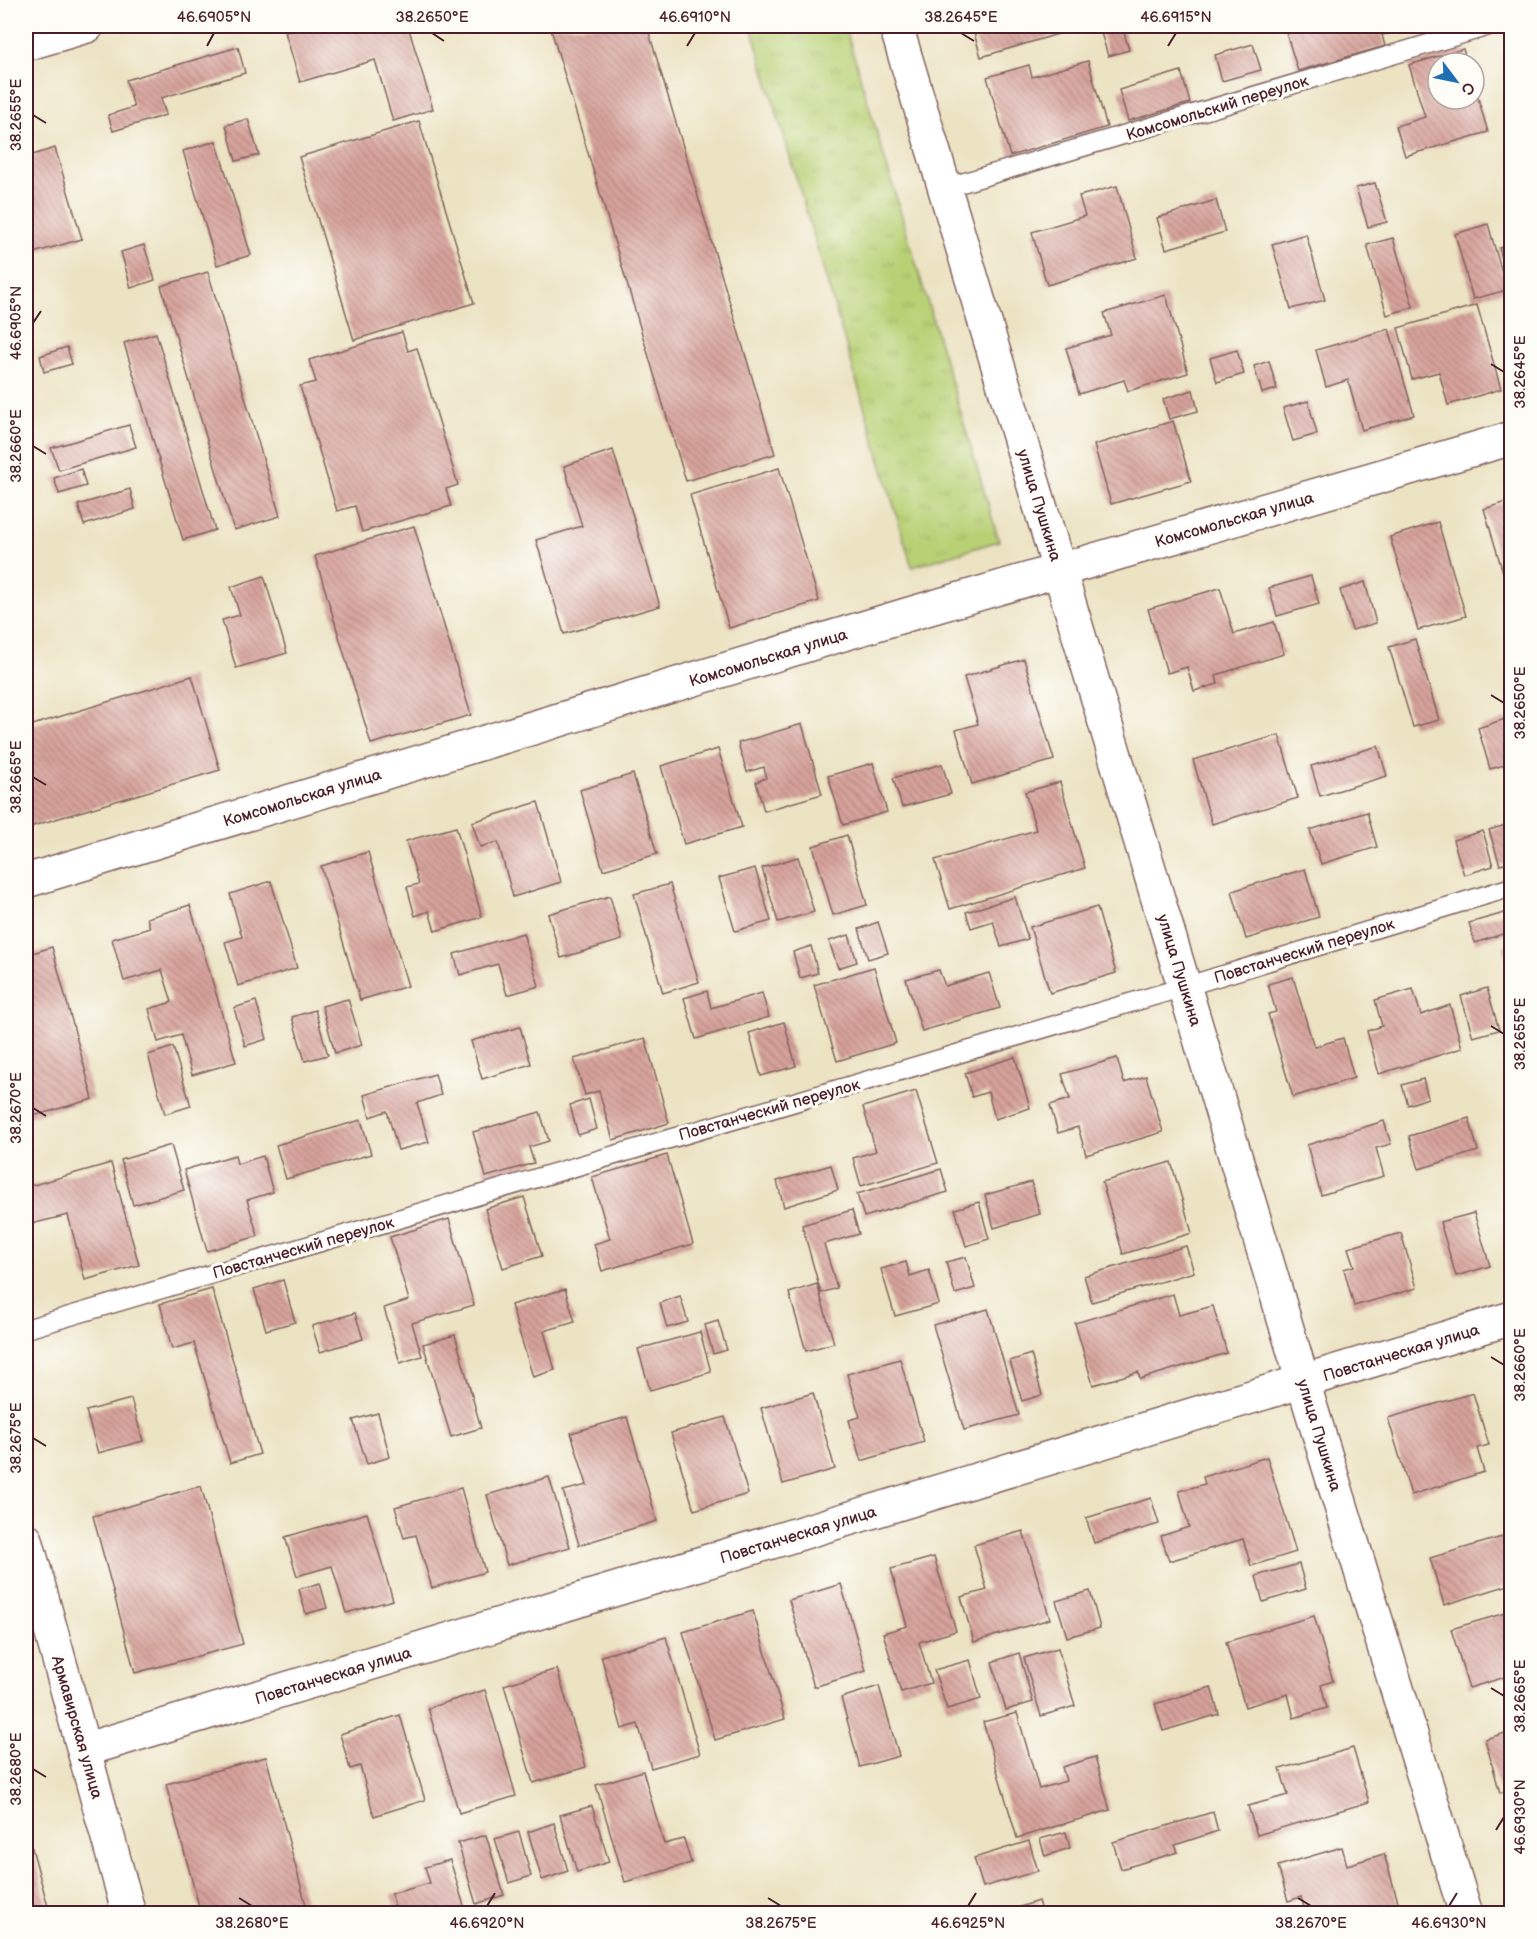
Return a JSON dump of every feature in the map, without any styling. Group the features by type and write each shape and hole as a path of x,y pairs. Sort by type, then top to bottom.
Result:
{"street":[{"path":"26,44 87,26"},
{"name":"улица Пушкина","path":"896,26 1303,1382 1466,1914"},
{"name":"Комсомольская улица","path":"26,881 1059,570 1512,438"},
{"name":"Повстанческая улица","path":"84,1750 1512,1318"},
{"name":"Армавирская улица","path":"26,1540 129,1914"}],"lane":[{"name":"Комсомольский переулок","path":"945,188 1490,26"},
{"name":"Повстанческий переулок","path":"26,1329 1185,987 1512,887"}],"green space":[{"path":"751,26 845,26 999,541 912,567"}],"building":[{"path":"307,26 408,26 433,109 393,121 375,60 300,82 285,32"},
{"path":"550,26 647,26 775,454 686,481"},
{"path":"972,26 1085,26 981,57"},
{"path":"1099,26 1122,26 1129,50 1108,56"},
{"path":"1284,26 1402,26 1403,29 1382,35 1385,46 1298,71"},
{"path":"1429,26 1451,26 1431,32"},
{"path":"1253,44 1261,70 1222,81 1215,55"},
{"path":"238,47 245,73 161,98 166,115 113,131 108,115 134,107 126,80"},
{"path":"1426,60 1426,111 1482,111 1488,132 1405,156 1396,126 1425,117 1409,65"},
{"path":"1088,61 1107,127 1010,156 987,77 1029,65 1032,77"},
{"path":"1181,71 1190,103 1128,121 1119,90"},
{"path":"248,119 259,155 236,161 226,125"},
{"path":"419,121 474,303 354,340 299,157"},
{"path":"216,141 251,255 217,265 183,151"},
{"path":"55,148 82,239 26,255 26,157"},
{"path":"1375,183 1387,222 1368,227 1356,188"},
{"path":"1117,186 1137,258 1047,285 1032,232 1085,216 1079,196"},
{"path":"1216,200 1225,232 1166,249 1157,218"},
{"path":"1488,224 1507,290 1473,299 1455,234"},
{"path":"1306,234 1325,300 1291,309 1272,244"},
{"path":"1393,238 1413,307 1387,315 1367,245"},
{"path":"144,245 155,280 131,288 121,252"},
{"path":"1512,245 1512,290 1511,290 1499,248"},
{"path":"208,272 280,516 234,530 161,286"},
{"path":"1166,295 1188,373 1128,391 1124,380 1079,394 1066,348 1111,335 1104,313"},
{"path":"1477,305 1501,389 1448,405 1439,372 1412,379 1398,328"},
{"path":"1389,329 1414,415 1362,430 1348,380 1326,387 1316,350"},
{"path":"402,332 408,351 417,348 458,485 446,489 451,506 362,532 355,506 337,511 300,386 316,382 309,360"},
{"path":"156,333 215,530 183,540 124,343"},
{"path":"67,347 72,364 44,372 40,356"},
{"path":"1237,350 1244,374 1217,382 1210,358"},
{"path":"1269,361 1277,389 1262,393 1254,366"},
{"path":"1193,390 1198,411 1169,419 1163,399"},
{"path":"1308,401 1317,434 1293,441 1283,408"},
{"path":"1173,421 1191,481 1111,504 1094,445"},
{"path":"129,425 136,447 59,470 51,448"},
{"path":"613,450 660,606 564,634 536,540 582,526 564,466"},
{"path":"779,468 819,601 729,628 690,495"},
{"path":"81,469 86,486 59,494 54,478"},
{"path":"130,489 135,509 84,525 78,505"},
{"path":"1512,500 1512,599 1511,599 1484,509"},
{"path":"1438,522 1466,616 1418,630 1390,537"},
{"path":"414,526 471,715 371,744 315,556"},
{"path":"264,576 287,653 236,668 222,620 240,615 231,587"},
{"path":"1311,576 1319,604 1277,616 1269,588"},
{"path":"1365,582 1376,623 1352,630 1340,590"},
{"path":"1220,588 1234,634 1274,622 1284,654 1216,675 1218,684 1194,691 1187,667 1167,673 1148,609"},
{"path":"1415,639 1439,720 1413,727 1389,647"},
{"path":"1024,659 1054,760 972,784 956,730 978,724 964,677"},
{"path":"192,676 220,770 26,828 26,727"},
{"path":"1505,719 1512,739 1512,763 1490,769 1478,728"},
{"path":"802,724 822,794 764,811 756,782 766,778 764,767 747,772 738,743"},
{"path":"1279,735 1298,798 1212,824 1193,760"},
{"path":"1378,746 1387,776 1320,796 1311,766"},
{"path":"718,749 742,827 684,844 661,766"},
{"path":"873,763 887,812 843,825 828,776"},
{"path":"942,764 951,794 902,807 893,778"},
{"path":"633,774 657,854 603,870 580,790"},
{"path":"1060,782 1085,868 950,909 935,860 1036,830 1025,792"},
{"path":"538,802 561,882 513,897 498,842 480,847 472,822"},
{"path":"1367,812 1377,847 1321,864 1310,830"},
{"path":"1512,823 1512,862 1500,865 1489,830"},
{"path":"456,827 482,917 435,931 429,911 415,916 407,887 419,884 406,841"},
{"path":"1483,831 1493,866 1464,875 1453,840"},
{"path":"847,835 867,905 833,915 813,846"},
{"path":"368,852 408,986 360,1000 321,866"},
{"path":"798,857 814,912 778,922 762,868"},
{"path":"755,868 771,921 735,931 719,878"},
{"path":"1305,869 1319,917 1246,939 1232,891"},
{"path":"271,881 297,968 238,986 225,942 242,937 230,894"},
{"path":"670,884 699,982 663,993 634,894"},
{"path":"610,896 622,940 561,958 548,914"},
{"path":"1015,897 1028,939 1001,947 993,921 971,928 966,912"},
{"path":"190,905 236,1062 192,1075 181,1035 158,1042 149,1009 172,1002 162,970 124,981 112,939 150,928 147,918"},
{"path":"1097,907 1116,973 1050,993 1030,927"},
{"path":"1508,912 1512,931 1475,943 1469,923"},
{"path":"878,922 888,953 868,959 859,929"},
{"path":"523,933 539,986 507,995 498,964 460,975 454,954"},
{"path":"849,935 857,962 838,968 829,941"},
{"path":"1512,945 1512,974 1511,974 1503,947"},
{"path":"811,946 818,973 800,978 793,952"},
{"path":"52,947 93,1099 26,1118 26,955"},
{"path":"874,967 896,1043 837,1061 814,985"},
{"path":"939,970 945,986 989,973 1000,1008 922,1031 906,979"},
{"path":"1293,977 1314,1047 1343,1038 1354,1078 1293,1097 1268,1014 1276,1012 1268,984"},
{"path":"1487,988 1499,1030 1473,1037 1461,996"},
{"path":"1413,989 1421,1015 1450,1005 1462,1048 1379,1074 1367,1031 1382,1026 1375,1000"},
{"path":"707,991 711,1008 762,993 769,1017 696,1039 684,998"},
{"path":"348,999 362,1045 335,1053 322,1006"},
{"path":"256,1001 267,1039 245,1046 234,1008"},
{"path":"315,1010 328,1055 305,1061 292,1017"},
{"path":"784,1022 796,1066 761,1076 749,1033"},
{"path":"520,1027 531,1064 482,1079 471,1041"},
{"path":"645,1038 669,1123 613,1140 599,1091 585,1095 574,1059"},
{"path":"173,1047 191,1106 165,1114 148,1055"},
{"path":"1015,1057 1030,1108 995,1119 988,1092 972,1097 965,1073"},
{"path":"1117,1058 1124,1083 1146,1076 1163,1132 1086,1155 1078,1127 1058,1133 1050,1105 1070,1099 1062,1074"},
{"path":"435,1074 441,1095 417,1103 429,1142 398,1150 387,1111 370,1117 364,1095"},
{"path":"1423,1079 1428,1098 1408,1105 1402,1085"},
{"path":"916,1091 938,1163 861,1186 853,1158 876,1151 863,1107"},
{"path":"589,1099 597,1129 578,1135 570,1105"},
{"path":"540,1112 549,1141 529,1147 534,1163 486,1177 473,1132"},
{"path":"1469,1118 1478,1151 1419,1169 1409,1136"},
{"path":"361,1120 371,1154 286,1179 276,1145"},
{"path":"1384,1121 1391,1144 1376,1148 1384,1176 1321,1195 1307,1145"},
{"path":"171,1145 184,1190 133,1205 121,1160"},
{"path":"235,1155 237,1164 263,1156 273,1192 247,1200 258,1236 207,1251 184,1170"},
{"path":"667,1155 693,1244 602,1271 594,1244 610,1239 592,1177"},
{"path":"1171,1162 1192,1233 1123,1254 1102,1182"},
{"path":"111,1163 139,1265 85,1280 68,1215 31,1224 26,1203 26,1187"},
{"path":"831,1165 838,1190 784,1207 777,1181"},
{"path":"941,1169 948,1192 864,1217 857,1194"},
{"path":"1031,1182 1040,1214 994,1228 985,1195"},
{"path":"524,1197 542,1256 503,1268 485,1209"},
{"path":"979,1202 989,1239 966,1246 955,1209"},
{"path":"852,1210 859,1234 824,1244 837,1288 821,1293 802,1225"},
{"path":"1474,1213 1490,1266 1456,1276 1440,1222"},
{"path":"449,1219 474,1305 412,1323 422,1356 400,1363 384,1308 409,1300 390,1237"},
{"path":"1401,1233 1417,1288 1354,1306 1344,1269 1354,1266 1348,1248"},
{"path":"1186,1246 1194,1272 1092,1302 1084,1276"},
{"path":"966,1257 975,1288 955,1294 946,1262"},
{"path":"906,1262 910,1276 929,1270 939,1304 895,1316 881,1269"},
{"path":"283,1280 295,1322 266,1330 254,1289"},
{"path":"817,1284 834,1343 806,1351 789,1293"},
{"path":"212,1289 260,1454 230,1463 194,1343 172,1349 160,1304"},
{"path":"565,1289 575,1322 544,1331 555,1370 533,1377 511,1305"},
{"path":"1173,1294 1179,1315 1213,1306 1227,1353 1140,1379 1138,1372 1093,1385 1075,1323"},
{"path":"680,1296 688,1322 667,1328 660,1303"},
{"path":"988,1309 1019,1415 964,1430 933,1325"},
{"path":"355,1313 363,1339 320,1352 312,1326"},
{"path":"718,1321 727,1350 713,1354 705,1325"},
{"path":"700,1332 711,1372 650,1390 638,1349"},
{"path":"455,1335 481,1428 451,1437 423,1344"},
{"path":"1031,1354 1042,1395 1022,1401 1010,1361"},
{"path":"900,1359 924,1442 861,1461 849,1420 860,1417 847,1374"},
{"path":"813,1393 835,1469 783,1484 761,1408"},
{"path":"1473,1393 1489,1445 1477,1448 1484,1472 1411,1495 1388,1418"},
{"path":"131,1399 143,1441 98,1453 86,1411"},
{"path":"378,1413 390,1457 367,1464 353,1420"},
{"path":"627,1417 657,1521 579,1545 563,1491 587,1485 571,1433"},
{"path":"725,1417 748,1494 694,1510 671,1433"},
{"path":"1267,1457 1296,1552 1251,1566 1243,1539 1169,1561 1161,1536 1189,1527 1179,1491 1205,1484 1203,1477"},
{"path":"549,1477 570,1547 507,1565 487,1495"},
{"path":"201,1486 243,1644 135,1673 93,1516"},
{"path":"461,1488 485,1572 432,1588 416,1535 404,1538 395,1507"},
{"path":"1151,1498 1159,1524 1094,1543 1086,1518"},
{"path":"367,1513 393,1600 346,1613 332,1566 297,1576 285,1537"},
{"path":"1023,1531 1050,1619 974,1642 961,1597 987,1590 974,1545"},
{"path":"1512,1534 1512,1584 1444,1605 1430,1558"},
{"path":"934,1557 956,1631 919,1642 931,1683 901,1692 883,1633 907,1626 891,1569"},
{"path":"1299,1564 1306,1589 1263,1602 1256,1576"},
{"path":"320,1583 327,1608 306,1614 299,1589"},
{"path":"841,1584 866,1671 814,1687 789,1600"},
{"path":"1090,1591 1100,1628 1067,1637 1056,1601"},
{"path":"753,1611 785,1719 715,1740 683,1632"},
{"path":"1512,1611 1512,1675 1469,1688 1451,1629"},
{"path":"1314,1616 1333,1681 1321,1685 1327,1708 1294,1718 1288,1694 1245,1707 1226,1642"},
{"path":"666,1637 700,1754 651,1768 638,1724 622,1729 601,1656"},
{"path":"1058,1648 1075,1706 1041,1716 1024,1658"},
{"path":"1019,1653 1033,1702 1006,1710 992,1662"},
{"path":"970,1660 981,1699 947,1709 934,1670"},
{"path":"557,1669 586,1767 533,1783 504,1685"},
{"path":"879,1686 899,1756 860,1767 841,1698"},
{"path":"1211,1687 1219,1714 1163,1731 1155,1704"},
{"path":"485,1690 516,1796 459,1813 428,1708"},
{"path":"1017,1713 1039,1789 1066,1781 1062,1767 1095,1757 1110,1810 1017,1838 983,1722"},
{"path":"400,1715 425,1800 374,1816 360,1766 350,1769 340,1734"},
{"path":"1512,1731 1512,1789 1500,1793 1485,1739"},
{"path":"1353,1748 1369,1802 1257,1835 1248,1806 1288,1795 1280,1769"},
{"path":"266,1757 306,1905 274,1914 201,1914 166,1784"},
{"path":"643,1771 664,1844 684,1839 691,1863 625,1882 596,1785"},
{"path":"592,1806 609,1862 577,1872 560,1815"},
{"path":"1213,1812 1218,1831 1175,1845 1178,1852 1121,1869 1113,1842"},
{"path":"554,1823 568,1871 542,1880 528,1832"},
{"path":"519,1832 531,1876 509,1883 495,1839"},
{"path":"1066,1832 1070,1848 1045,1856 1040,1839"},
{"path":"486,1835 504,1895 476,1904 458,1843"},
{"path":"1029,1841 1038,1871 983,1887 974,1858"},
{"path":"1342,1847 1347,1865 1384,1854 1399,1905 1369,1914 1306,1914 1301,1897 1288,1901 1278,1866"},
{"path":"32,1848 50,1914 26,1914 26,1850"},
{"path":"450,1860 465,1909 450,1914 397,1914 391,1894 430,1883 425,1867"},
{"path":"1038,1901 1042,1914 1012,1914 1011,1910"}]}
